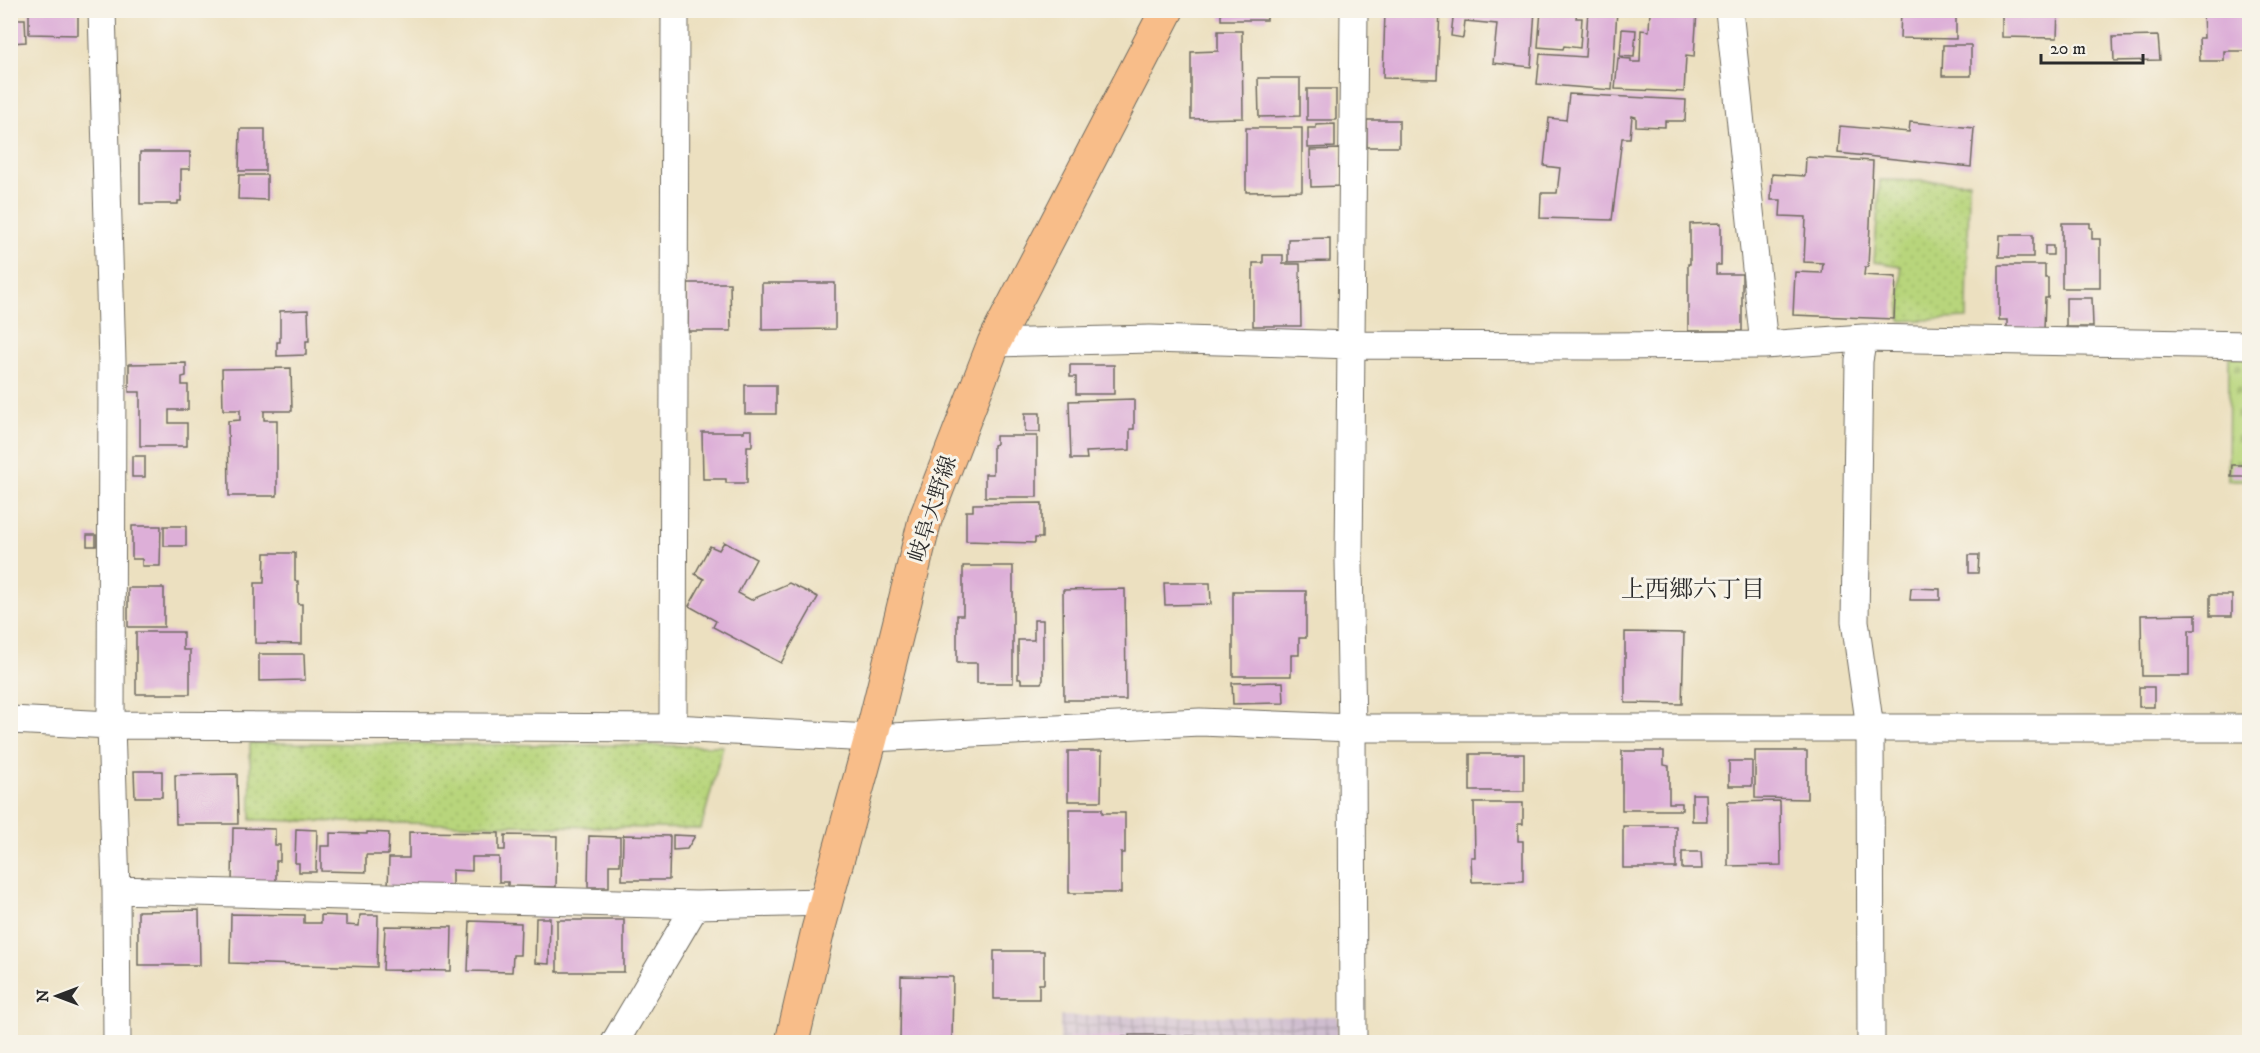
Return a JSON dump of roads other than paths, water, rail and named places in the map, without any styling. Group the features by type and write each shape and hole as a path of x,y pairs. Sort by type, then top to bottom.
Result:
{"main road":[{"name":"岐阜大野線","path":"792,1042 825,902 871,738 926,520 994,343 1167,10"}],"street":[{"path":"102,10 112,362 111,725 116,890 117,1042"},
{"path":"672,728 675,10"},
{"path":"1353,1042 1349,561 1354,10"},
{"path":"1729,10 1764,345"},
{"path":"994,343 1150,339 1352,345 1764,345 1863,338 2250,345"},
{"path":"1863,338 1859,361 1855,621 1870,728 1871,1042"},
{"path":"10,720 111,725 672,728 871,738 1200,722 1352,728 2250,728"},
{"path":"116,890 696,904 825,902"},
{"path":"615,1042 696,904"}],"district":[{"name":"上西郷六丁目","path":"1693,590"}]}
